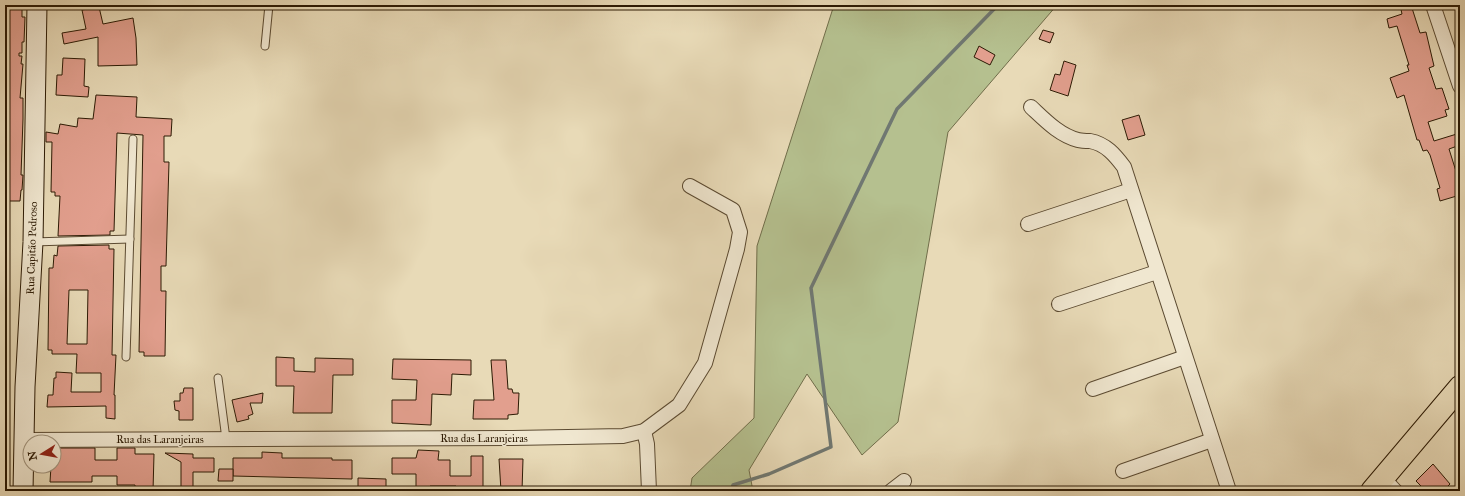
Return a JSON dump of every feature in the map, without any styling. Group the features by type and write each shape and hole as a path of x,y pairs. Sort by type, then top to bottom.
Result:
{"main road":[{"path":"1386,486 1460,387"}],"street":[{"name":"Rua Capitão Pedroso","path":"23,434 33,242 37,5"},
{"path":"1433,5 1460,86"},
{"path":"1031,107 1052,127 1078,140 1092,142 1105,147 1116,155 1124,167 1229,491"},
{"name":"Rua das Laranjeiras","path":"62,440 513,438 623,436 644,431 679,405 705,364 737,249 740,232 733,210 690,186"},
{"path":"1028,224 1131,190"},
{"path":"1059,304 1158,272"},
{"path":"1093,389 1185,357"},
{"path":"644,431 647,444 649,491"},
{"path":"1123,471 1212,440"},
{"name":"Rua Capitão Pedroso","path":"23,474 23,491"},
{"path":"890,491 904,481"}],"lane":[{"path":"265,46 268,5"},
{"path":"126,357 133,139"},
{"path":"33,242 130,240"},
{"path":"218,378 226,439"}],"green space":[{"path":"834,5 1057,5 948,132 898,422 862,455 807,374 749,470 753,491 690,491 692,478 754,418 757,246"}],"building":[{"path":"5,5 17,5 16,9 22,9 22,17 25,17 24,42 22,42 22,53 19,53 19,56 22,56 21,64 23,64 20,98 23,98 21,175 23,175 20,201 5,201"},
{"path":"1400,5 1411,5 1420,33 1426,32 1434,66 1429,68 1436,89 1442,88 1449,109 1445,110 1447,116 1428,122 1434,141 1460,133 1460,145 1449,149 1460,184 1460,195 1440,201 1437,189 1440,188 1430,155 1427,150 1423,151 1419,140 1417,140 1404,95 1397,98 1390,78 1409,71 1407,65 1409,65 1397,26 1389,28 1387,19 1402,14"},
{"path":"99,7 103,24 133,18 136,38 137,65 98,66 98,37 64,44 62,33 86,29 82,10"},
{"path":"1043,30 1054,33 1050,43 1039,39"},
{"path":"979,46 995,55 990,65 974,57"},
{"path":"63,58 85,59 84,86 89,87 88,97 56,95 57,75 62,75"},
{"path":"1064,61 1076,65 1068,96 1050,90 1055,74 1060,75"},
{"path":"96,95 137,97 136,117 172,119 171,136 164,136 164,162 169,162 166,266 161,266 161,291 166,291 165,356 144,356 144,352 139,352 143,135 117,133 114,231 110,231 110,235 58,236 60,196 55,196 55,192 51,192 52,142 46,142 46,132 58,134 60,124 77,127 78,118 93,119"},
{"path":"1139,115 1145,135 1128,140 1122,120"},
{"path":"109,245 109,249 114,249 112,355 116,355 114,395 115,419 106,418 106,406 47,407 48,395 53,395 54,378 56,378 56,372 72,373 71,392 101,392 101,373 76,373 77,354 52,354 52,350 48,350 49,268 53,268 54,255 57,256 58,246","holes":["69,290 88,290 87,344 67,344"]},
{"path":"276,357 294,358 294,371 315,372 315,358 353,359 353,375 333,375 332,413 293,413 294,386 276,386"},
{"path":"393,359 471,360 471,375 452,374 451,395 432,394 431,425 392,423 392,400 416,400 417,380 392,379"},
{"path":"491,360 506,360 508,389 512,389 513,393 519,393 518,414 508,415 508,419 473,419 474,400 494,400"},
{"path":"184,388 193,388 193,420 179,420 179,411 175,410 174,401 180,401 180,393 183,393"},
{"path":"263,393 262,403 250,403 253,414 248,416 249,419 237,422 232,400"},
{"path":"62,448 95,448 95,460 117,460 117,448 135,448 135,454 154,454 153,491 135,491 135,485 117,485 117,476 92,476 92,482 50,482 50,474 62,474"},
{"path":"418,450 439,451 438,460 450,460 450,476 471,476 471,456 483,456 483,491 456,491 456,486 430,486 430,491 416,491 416,474 392,474 392,458 416,458"},
{"path":"262,452 282,453 282,458 332,458 332,460 352,460 352,479 233,476 233,458 262,458"},
{"path":"165,453 193,454 193,458 214,458 214,472 193,472 193,491 181,491 181,462"},
{"path":"499,459 523,459 522,491 501,491"},
{"path":"1433,464 1450,484 1443,491 1426,491 1416,481"},
{"path":"219,469 233,469 233,481 218,481"},
{"path":"358,478 386,479 386,491 358,491"}],"waterway":[{"path":"731,491 733,485 769,474 831,447 811,288 897,109 998,5"}]}
